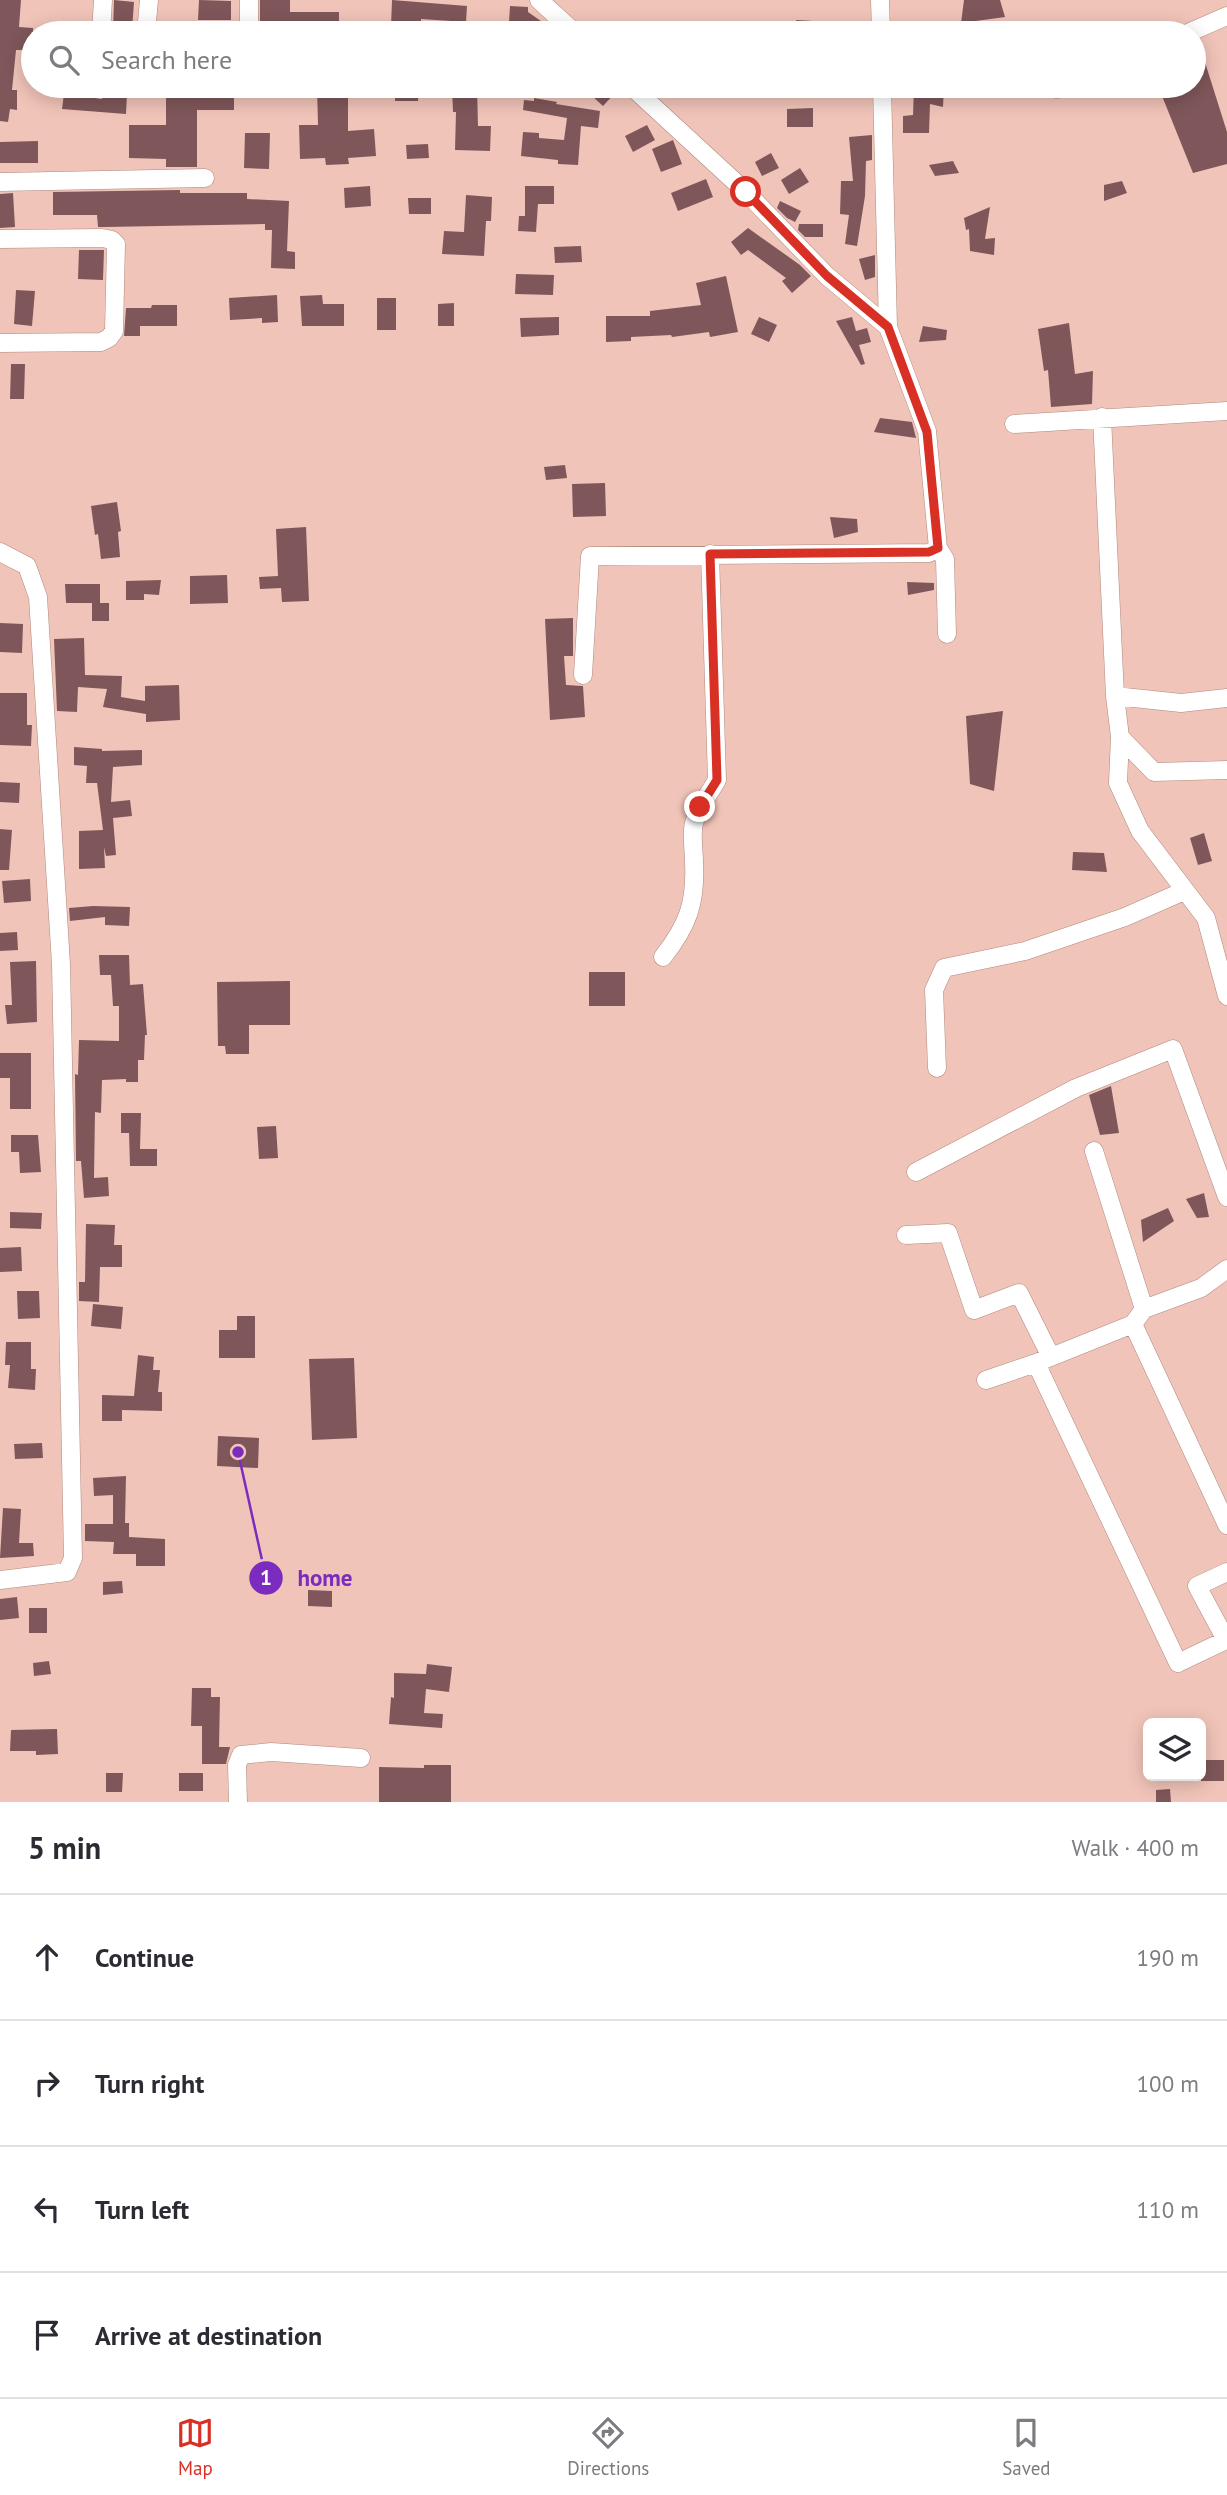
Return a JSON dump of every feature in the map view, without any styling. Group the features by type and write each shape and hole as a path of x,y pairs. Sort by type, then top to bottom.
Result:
{"street":[{"path":"102,21 103,0"},
{"path":"147,21 149,0"},
{"path":"249,0 249,21"},
{"path":"539,0 562,21"},
{"path":"880,0 881,21"},
{"path":"1206,25 1227,16"},
{"path":"644,98 746,192 827,276 888,327"},
{"path":"882,98 888,327 927,432 938,548 945,559 947,634"},
{"path":"0,181 205,178"},
{"path":"0,239 102,238 112,240 116,244 114,331 109,338 101,342 0,343"},
{"path":"1014,424 1227,411"},
{"path":"1102,417 1115,696 1120,737 1118,783 1139,831 1206,918 1227,996"},
{"path":"583,675 590,556 929,552 938,548"},
{"path":"0,552 27,566 38,597 61,964 72,1558 67,1572 0,1580"},
{"path":"663,957 682,932 690,909 695,882 693,826 700,807 717,780 710,554"},
{"path":"1115,696 1181,703 1227,698"},
{"path":"1120,737 1154,772 1227,770"},
{"path":"937,1068 934,990 944,968 1025,951 1125,917 1184,891"},
{"path":"916,1172 1076,1088 1173,1049 1227,1197"},
{"path":"1094,1151 1138,1317 1227,1525"},
{"path":"906,1235 948,1233 974,1310 1019,1293 1044,1360 1178,1663 1226,1640 1197,1586 1227,1572"},
{"path":"986,1380 1044,1360 1201,1288 1227,1269"},
{"path":"238,1802 237,1765 241,1755 271,1752 361,1758"}],"building":[{"path":"0,0 21,0 21,50 16,50 12,90 17,90 17,110 10,109 8,122 0,121"},
{"path":"114,0 134,2 133,21 113,21"},
{"path":"199,0 231,1 231,20 198,20"},
{"path":"260,0 290,0 290,12 339,12 339,21 260,21"},
{"path":"392,0 467,6 466,21 391,21"},
{"path":"964,0 1000,0 1005,17 961,21"},
{"path":"510,6 528,7 528,12 541,21 509,21"},
{"path":"1206,65 1227,132 1227,164 1193,173 1163,98 1206,98"},
{"path":"63,98 127,98 126,114 62,109"},
{"path":"166,98 234,98 234,110 197,110 197,167 166,167 166,159 129,158 129,125 166,125"},
{"path":"317,98 348,98 348,131 374,129 376,156 348,158 349,164 326,165 325,158 300,159 299,125 318,125"},
{"path":"395,98 418,98 418,101 395,101"},
{"path":"452,98 477,98 478,126 491,126 490,151 455,150 456,112 453,112"},
{"path":"534,98 600,111 598,128 581,126 578,165 558,164 558,160 521,156 523,132 539,133 539,138 564,140 567,118 523,110 524,100 534,101"},
{"path":"594,98 610,98 603,106"},
{"path":"914,98 943,98 943,107 930,104 929,133 903,133 903,116 913,115"},
{"path":"813,108 813,127 787,127 787,109"},
{"path":"647,125 655,140 633,152 625,136"},
{"path":"245,133 270,133 269,169 244,168"},
{"path":"872,135 872,160 866,161 865,196 857,246 845,244 849,215 840,214 841,181 853,181 849,137"},
{"path":"673,140 682,164 661,172 652,149"},
{"path":"38,141 38,163 0,163 0,142"},
{"path":"428,144 429,158 407,159 406,145"},
{"path":"771,153 779,168 762,176 755,162"},
{"path":"953,161 959,173 935,176 929,165"},
{"path":"800,168 809,182 789,194 781,180"},
{"path":"706,179 713,197 678,211 671,193"},
{"path":"1122,181 1127,193 1104,201 1104,185"},
{"path":"370,186 371,206 345,208 344,188"},
{"path":"525,186 554,186 554,204 538,204 536,232 518,231 519,216 525,216"},
{"path":"180,190 180,193 247,193 247,199 289,201 287,251 295,252 295,269 271,268 272,230 265,230 265,224 98,227 97,215 53,215 53,192"},
{"path":"13,193 15,227 0,228 0,194"},
{"path":"466,195 492,197 491,221 486,221 484,256 442,254 444,231 464,232"},
{"path":"408,198 431,198 431,214 409,214"},
{"path":"780,201 801,211 795,222 777,208"},
{"path":"990,207 985,239 995,238 994,255 970,251 969,229 966,230 964,218"},
{"path":"799,224 823,224 823,237 805,237 798,230"},
{"path":"748,228 811,276 792,293 782,281 786,278 748,250 741,255 731,242"},
{"path":"581,246 582,262 555,263 554,247"},
{"path":"79,250 104,250 103,280 78,279"},
{"path":"875,255 875,277 865,280 859,259"},
{"path":"516,274 554,275 553,295 515,294"},
{"path":"726,276 738,332 710,337 709,332 672,337 631,337 631,341 606,342 606,316 650,316 650,311 701,305 696,283"},
{"path":"16,290 35,291 32,326 14,324"},
{"path":"277,295 278,322 262,323 262,318 230,320 229,298"},
{"path":"322,295 323,304 344,304 344,326 302,326 300,296"},
{"path":"377,298 396,298 396,330 377,330"},
{"path":"454,303 454,326 438,326 438,304"},
{"path":"152,305 177,305 177,326 140,326 140,336 124,336 126,308 151,308"},
{"path":"559,317 559,335 521,337 520,318"},
{"path":"759,317 777,325 769,342 751,334"},
{"path":"852,317 856,331 867,328 871,342 859,345 865,364 861,365 836,321"},
{"path":"1069,323 1075,374 1093,371 1092,404 1051,407 1048,370 1044,371 1038,329"},
{"path":"923,326 947,330 946,340 919,342"},
{"path":"11,364 25,364 24,399 10,399"},
{"path":"880,418 912,422 916,438 874,432"},
{"path":"565,465 567,478 546,480 544,467"},
{"path":"605,483 606,516 573,517 572,484"},
{"path":"117,502 121,531 118,532 120,557 101,559 91,506"},
{"path":"830,517 857,519 858,532 834,538"},
{"path":"306,527 309,601 282,602 281,588 260,589 259,577 278,576 276,529"},
{"path":"227,575 228,603 190,604 190,576"},
{"path":"161,580 159,595 144,594 144,600 126,600 126,581"},
{"path":"907,582 934,583 934,590 908,595"},
{"path":"65,584 100,584 100,603 66,603"},
{"path":"92,603 109,603 109,621 92,621"},
{"path":"573,618 573,656 564,656 566,685 583,686 585,717 550,720 545,619"},
{"path":"0,623 23,624 22,653 0,652"},
{"path":"84,638 85,675 122,676 121,697 145,701 145,686 179,685 180,720 146,722 146,714 103,707 107,689 78,687 77,712 57,711 54,639"},
{"path":"0,693 27,693 27,725 32,725 31,746 0,745"},
{"path":"1003,711 994,791 970,784 966,716"},
{"path":"74,747 102,751 142,750 142,765 113,767 111,802 130,800 132,816 113,818 116,855 106,856 104,847 105,868 79,869 79,831 103,830 97,783 86,783 87,766 74,765"},
{"path":"0,782 20,783 19,803 0,802"},
{"path":"0,829 12,830 9,870 0,870"},
{"path":"1204,833 1212,861 1198,865 1190,838"},
{"path":"1073,852 1104,853 1107,872 1072,870"},
{"path":"30,879 31,901 4,903 2,881"},
{"path":"130,907 129,926 105,925 105,917 70,921 69,908"},
{"path":"17,932 18,950 0,951 0,933"},
{"path":"99,955 129,955 130,985 143,984 147,1035 144,1060 138,1060 138,1082 126,1082 126,1079 102,1080 101,1113 95,1112 94,1178 108,1177 109,1196 84,1198 81,1161 76,1161 75,1074 78,1075 79,1040 119,1041 119,1006 113,1006 111,975 100,975"},
{"path":"36,961 37,1022 7,1024 5,1005 12,1005 10,962"},
{"path":"589,972 625,972 625,1006 589,1006"},
{"path":"290,981 290,1025 249,1025 249,1054 226,1054 225,1046 218,1046 217,982"},
{"path":"0,1053 31,1053 31,1109 10,1109 10,1078 0,1078"},
{"path":"1111,1086 1119,1133 1100,1135 1089,1095"},
{"path":"121,1113 141,1113 140,1149 157,1149 157,1166 130,1166 129,1133 121,1133"},
{"path":"276,1126 278,1158 259,1159 257,1127"},
{"path":"11,1135 38,1135 41,1172 20,1173 19,1152 11,1152"},
{"path":"1204,1193 1209,1217 1197,1218 1186,1199"},
{"path":"1168,1208 1174,1221 1143,1242 1141,1220"},
{"path":"10,1212 42,1213 41,1229 10,1228"},
{"path":"86,1224 115,1225 114,1245 122,1245 122,1267 100,1267 99,1302 79,1301 79,1282 85,1282"},
{"path":"21,1247 22,1271 0,1272 0,1248"},
{"path":"17,1291 39,1291 40,1318 18,1319"},
{"path":"93,1304 123,1307 121,1329 91,1326"},
{"path":"237,1316 255,1316 255,1358 219,1358 219,1330 237,1330"},
{"path":"6,1342 31,1342 31,1369 36,1369 35,1390 8,1388 10,1365 5,1365"},
{"path":"138,1355 154,1357 153,1370 160,1370 158,1392 162,1392 162,1411 122,1410 122,1421 102,1421 102,1395 134,1396"},
{"path":"354,1358 357,1438 312,1440 309,1359"},
{"path":"218,1436 259,1438 258,1468 217,1466"},
{"path":"42,1443 43,1458 15,1459 14,1444"},
{"path":"126,1476 125,1523 129,1523 129,1537 165,1539 165,1566 136,1566 136,1554 113,1554 114,1542 85,1541 85,1524 113,1524 113,1495 94,1496 93,1478"},
{"path":"3,1508 21,1509 19,1543 33,1543 34,1556 0,1558"},
{"path":"122,1581 123,1593 103,1595 103,1582"},
{"path":"308,1590 332,1591 332,1607 308,1606"},
{"path":"17,1597 19,1618 0,1620 0,1599"},
{"path":"29,1608 47,1608 47,1633 29,1633"},
{"path":"49,1661 51,1674 34,1676 33,1663"},
{"path":"427,1664 452,1667 449,1692 426,1689 424,1713 443,1714 442,1728 389,1724 391,1697 394,1698 394,1673 426,1674"},
{"path":"192,1688 211,1688 211,1697 220,1697 219,1747 230,1747 226,1764 202,1764 202,1726 191,1726"},
{"path":"57,1729 58,1754 36,1755 36,1751 10,1751 11,1730"},
{"path":"1206,1760 1224,1760 1224,1781 1206,1781"},
{"path":"424,1765 451,1765 451,1802 379,1802 379,1767 424,1768"},
{"path":"106,1773 123,1773 122,1792 106,1792"},
{"path":"179,1773 203,1773 203,1791 179,1791"},
{"path":"1170,1789 1171,1802 1156,1802 1156,1790"}],"place":[{"name":"home","path":"238,1452"}],"route":[{"path":"700,807 717,780 710,554 929,552 938,548 927,432 888,327 827,276 746,192"}]}
